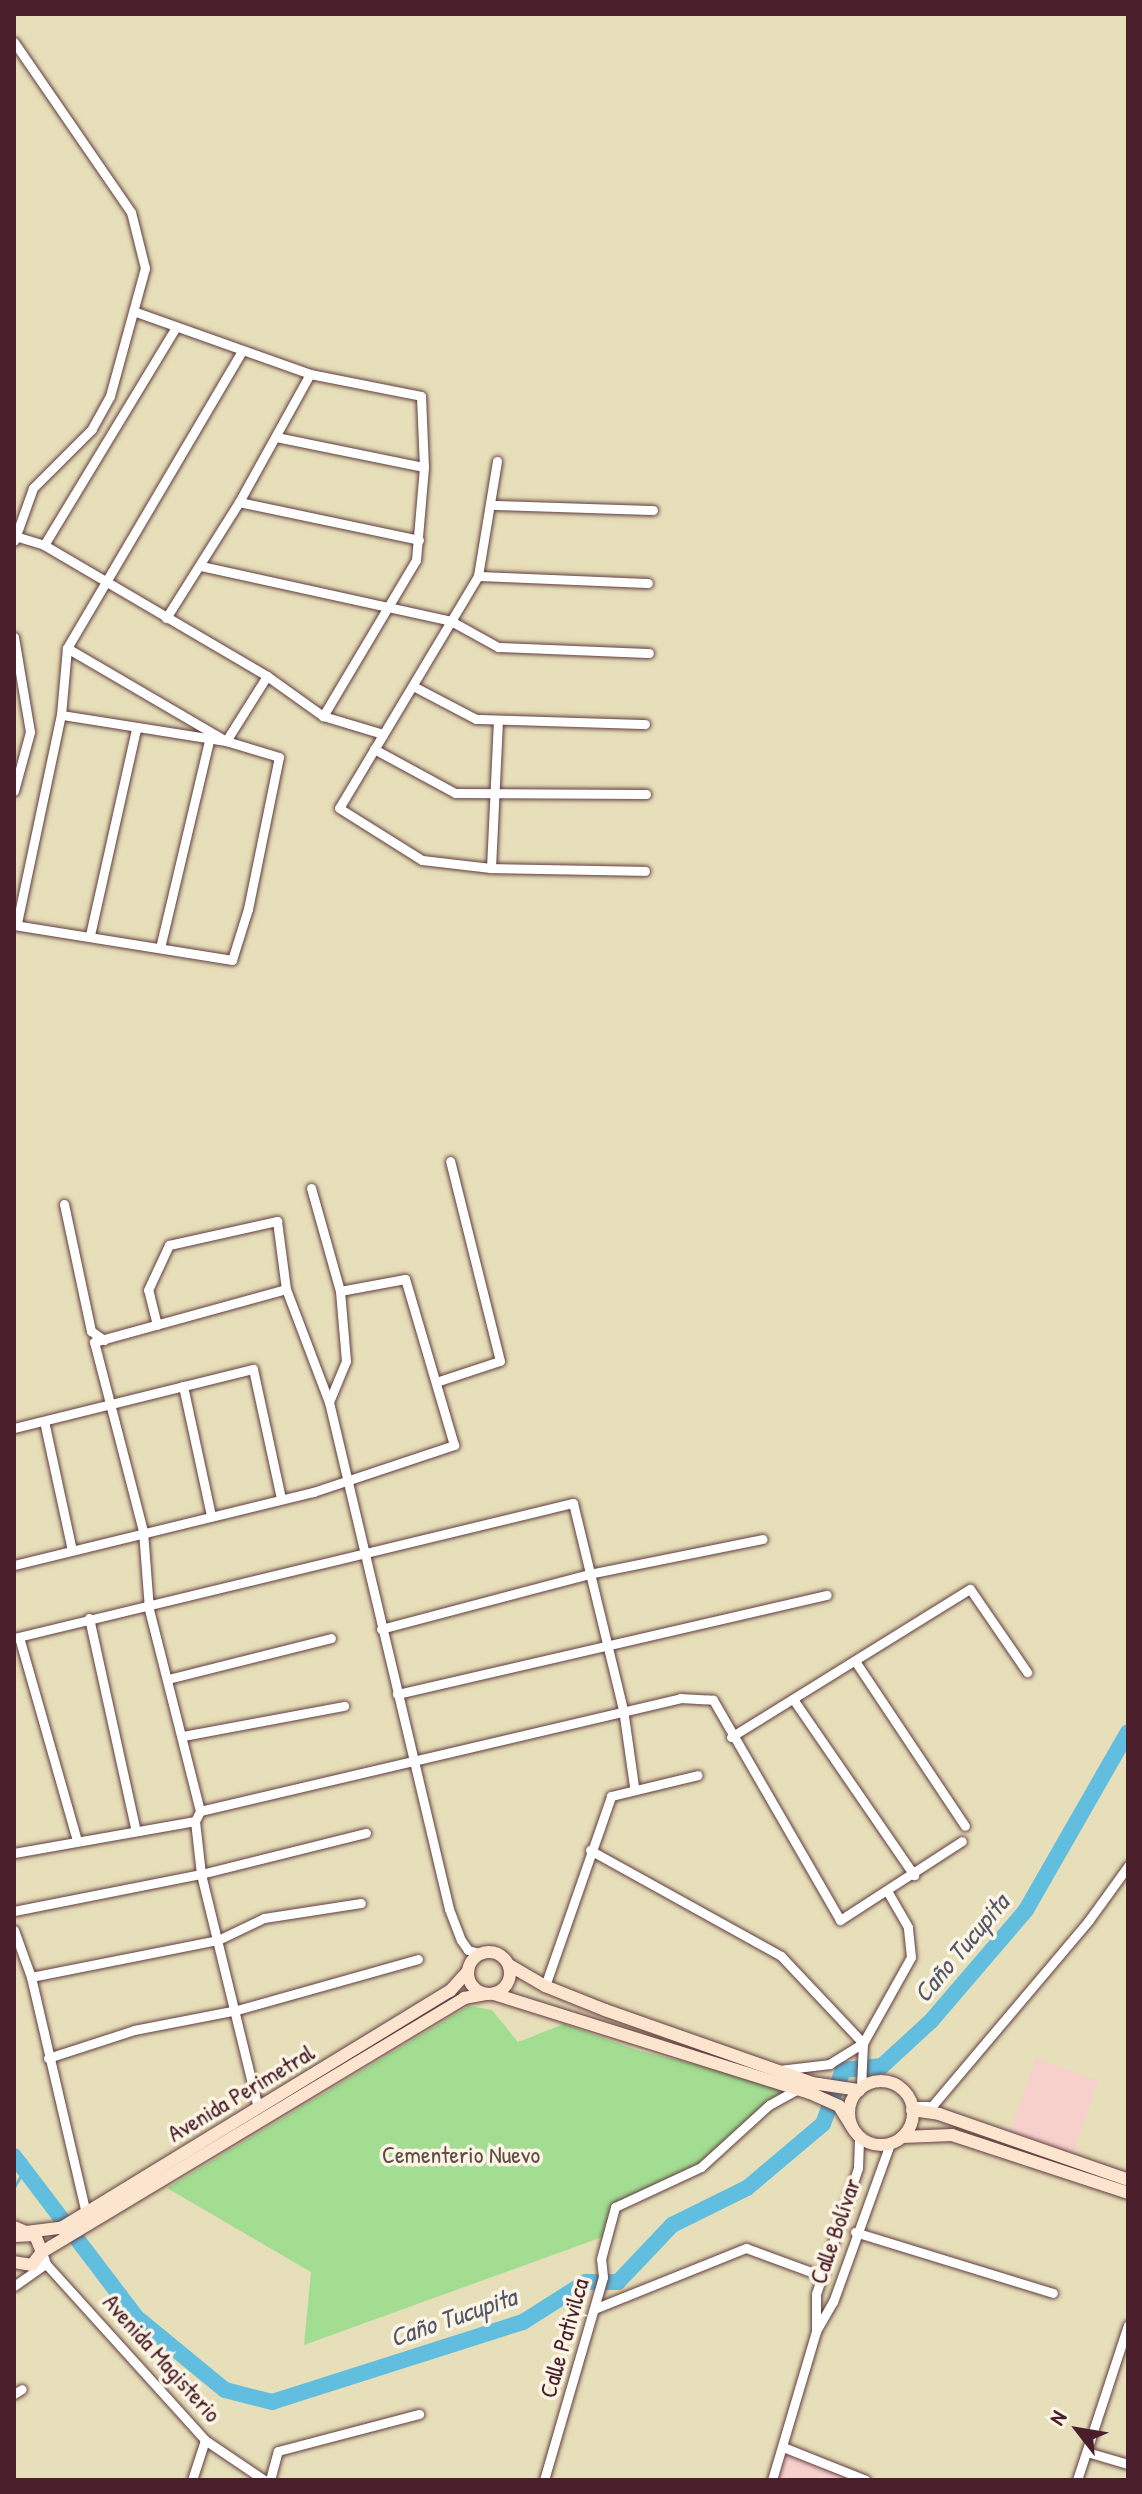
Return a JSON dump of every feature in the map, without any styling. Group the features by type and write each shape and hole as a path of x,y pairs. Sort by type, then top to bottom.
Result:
{"street":[{"path":"14,42 131,212 145,268 136,312 110,396 92,429 19,502 14,538 44,545 267,676 323,716 383,734"},
{"path":"136,312 310,374 421,396 424,467 416,560 323,716"},
{"path":"44,545 176,327"},
{"path":"67,648 226,741 279,757 232,960 15,924 61,715 67,648 242,351"},
{"path":"166,618 239,502 310,374"},
{"path":"276,437 424,467"},
{"path":"497,461 493,505 478,576 339,808 422,860 491,868 645,871"},
{"path":"239,502 419,540"},
{"path":"493,505 653,510"},
{"path":"201,566 451,621 498,647 649,653"},
{"path":"478,576 648,583"},
{"path":"14,637 30,732 14,791"},
{"path":"226,741 267,676"},
{"path":"413,686 463,716 498,720 645,724"},
{"path":"61,715 209,741 226,741"},
{"path":"491,868 498,720"},
{"path":"90,935 136,729"},
{"path":"160,948 209,741"},
{"path":"374,749 455,793 494,796 646,794"},
{"path":"436,1382 500,1361 450,1161"},
{"path":"311,1188 340,1291 346,1361 329,1402"},
{"path":"64,1204 91,1331 104,1340"},
{"path":"157,1325 148,1290 169,1245 277,1221 286,1289 329,1402 412,1761 455,1929 468,1950 482,1954 496,1953 509,1965 545,1986 777,2071 824,2092 856,2132 896,2140 952,2135 1128,2193"},
{"path":"14,1565 281,1499 454,1445 405,1279 340,1291"},
{"path":"258,2108 237,2010 201,1874 195,1821 200,1811 149,1609 143,1531 107,1406 94,1342 286,1289"},
{"path":"14,1428 253,1369 281,1499"},
{"path":"183,1386 211,1516"},
{"path":"44,1421 72,1550"},
{"path":"77,1841 16,1638 89,1618 149,1609 573,1503 623,1709 634,1786"},
{"path":"381,1629 589,1574 762,1539"},
{"path":"731,1737 970,1589 1027,1672"},
{"path":"397,1694 827,1595"},
{"path":"89,1618 136,1831"},
{"path":"168,1679 331,1638"},
{"path":"855,1661 965,1826"},
{"path":"200,1811 680,1698 713,1700 731,1737 840,1920 888,1893 962,1841"},
{"path":"793,1699 914,1875"},
{"path":"183,1736 344,1706"},
{"path":"545,1986 611,1796 634,1786 698,1775"},
{"path":"14,1853 195,1821"},
{"path":"14,1911 201,1874 366,1833"},
{"path":"590,1850 781,1956 863,2043"},
{"path":"912,2108 932,2106 1089,1920 1128,1866"},
{"path":"856,2132 849,2107 860,2089 863,2043 911,1957 908,1927 888,1893"},
{"path":"31,1977 218,1940 264,1918 361,1903"},
{"path":"14,1930 31,1977 81,2220"},
{"path":"482,1954 468,1971 472,1985 490,1994 798,2089 824,2092 860,2089 877,2081 894,2084 912,2108 939,2114 1128,2180"},
{"path":"48,2058 134,2030 237,2010 418,1959"},
{"path":"490,1994 506,1985 509,1965"},
{"name":"Avenida Perimetral","path":"17,2265 35,2263 44,2258 68,2237 81,2220 450,1991 468,1971"},
{"name":"Avenida Perimetral","path":"18,2231 51,2230 81,2220 464,1998 490,1994"},
{"path":"777,2071 830,2064 863,2043"},
{"name":"Calle Pativilca","path":"544,2480 599,2291 601,2259 615,2207 701,2167 769,2105 798,2089"},
{"path":"896,2140 912,2108"},
{"name":"Calle Bolívar","path":"772,2480 816,2331 822,2276 863,2148 856,2132"},
{"name":"Calle Bolívar","path":"816,2331 833,2302 855,2232 896,2140"},
{"path":"14,2286 44,2258 40,2239 18,2231"},
{"path":"855,2232 1053,2293"},
{"path":"594,2309 746,2248 822,2276"},
{"name":"Avenida Magisterio","path":"44,2258 205,2440 267,2480"},
{"path":"1077,2480 1125,2342 1128,2325"},
{"path":"267,2480 278,2451 419,2414"},
{"path":"192,2480 205,2440"},
{"path":"783,2447 866,2480"},
{"path":"1087,2452 1128,2464"}],"shaded area":[{"path":"1035,2059 1098,2081 1071,2160 1008,2138"},
{"path":"783,2447 866,2480 772,2480"}],"green space":[{"name":"Cementerio Nuevo","path":"469,2006 492,2010 518,2042 564,2024 640,2051 798,2089 701,2167 615,2206 608,2235 304,2345 311,2272 167,2188"}],"waterway":[{"name":"Caño Tucupita","path":"14,2156 136,2317 225,2390 272,2402 523,2322 586,2282 618,2282 672,2225 747,2188 823,2124 843,2070 882,2066 931,2021 1026,1910 1128,1732"},
{"path":"14,2187 25,2169"}]}
